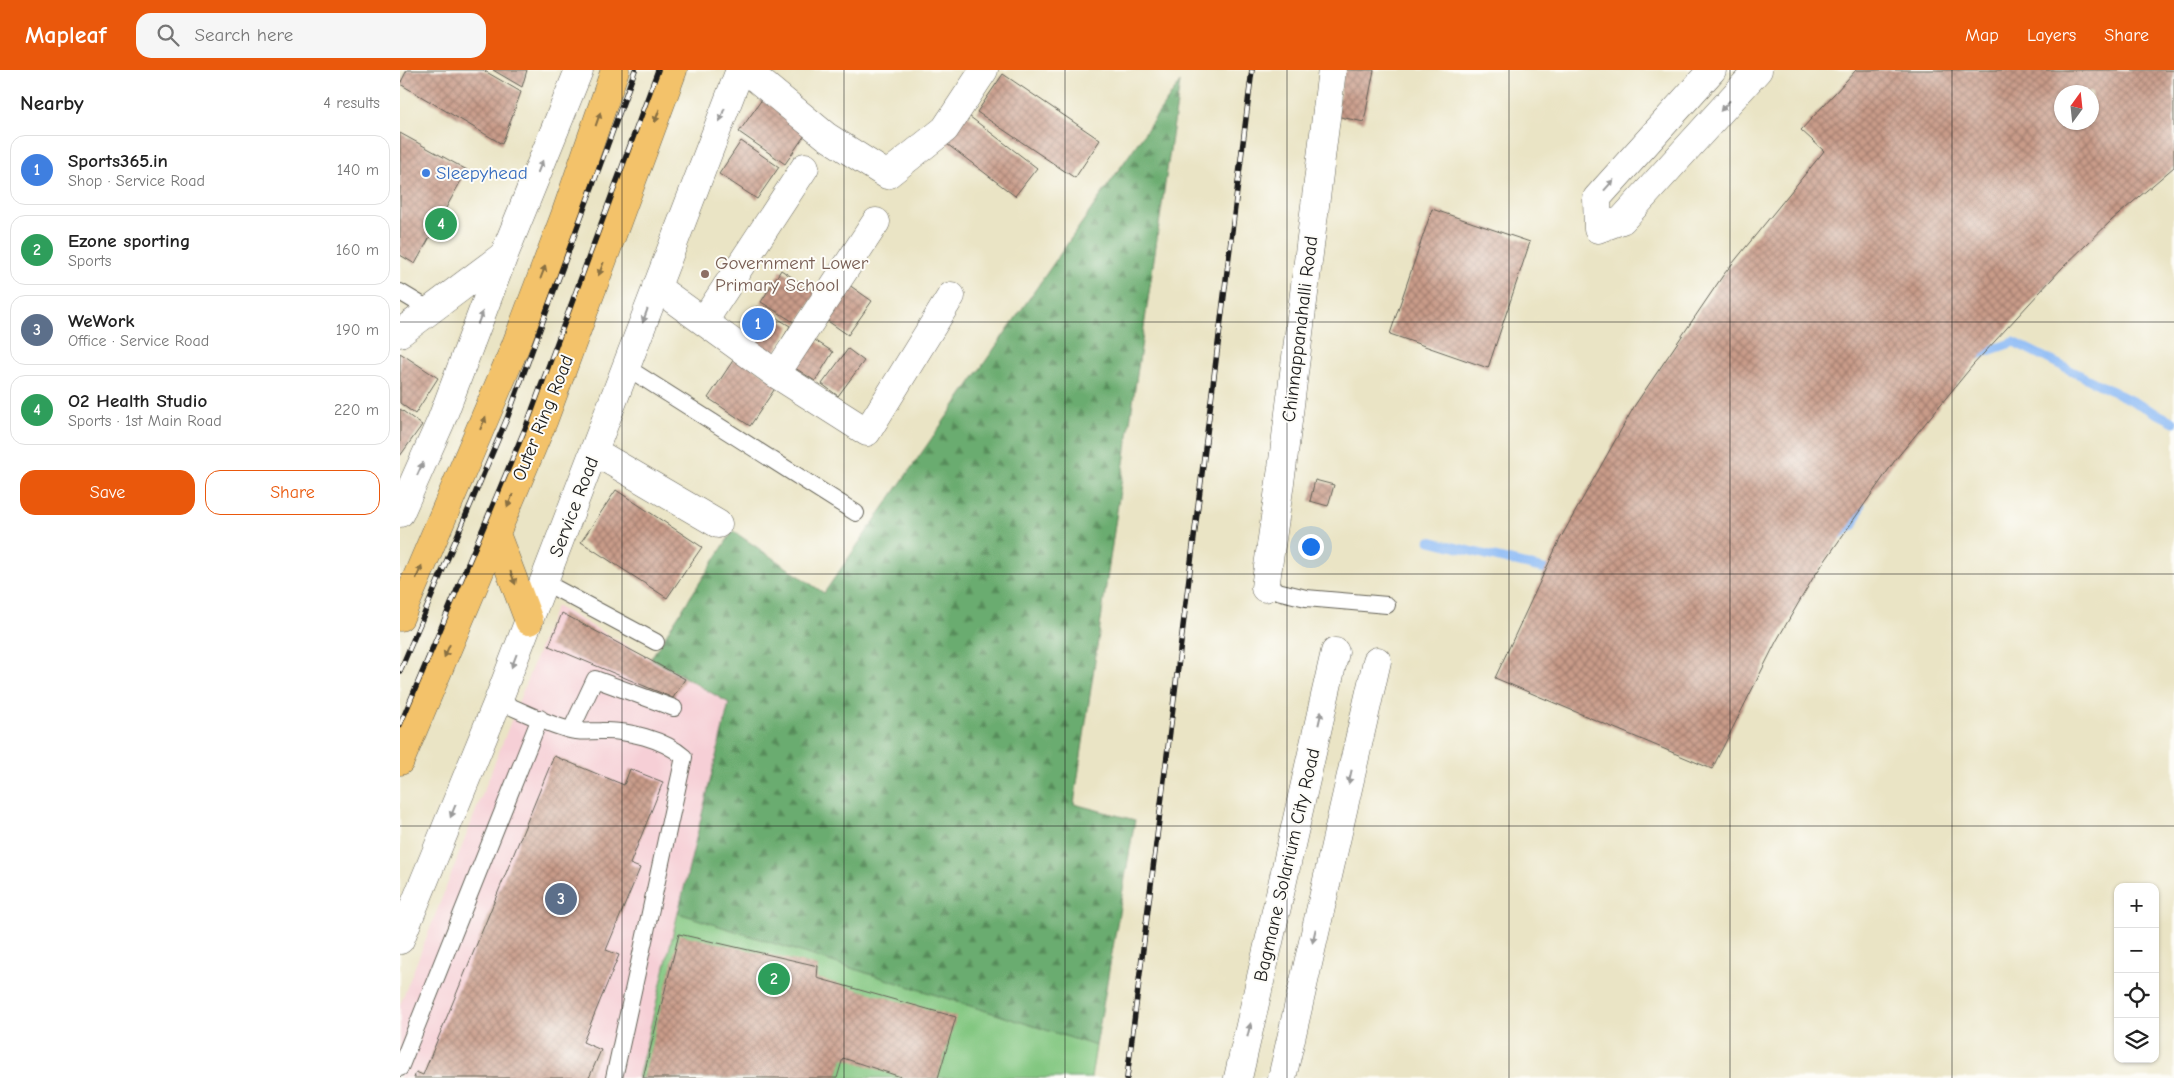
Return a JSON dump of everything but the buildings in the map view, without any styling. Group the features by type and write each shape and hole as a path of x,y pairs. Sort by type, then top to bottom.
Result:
{"highway":[{"path":"400,617 514,347 564,218 615,70"},
{"name":"Outer Ring Road","path":"400,761 544,419 673,70"},
{"path":"496,534 529,621"}],"street":[{"path":"403,500 441,421 504,255 579,70"},
{"name":"Service Road","path":"400,940 498,701 740,70"},
{"path":"746,70 826,136 887,175 945,129 984,70"},
{"name":"Chinnappanahalli Road","path":"1265,588 1283,461 1332,70"},
{"path":"1712,70 1597,198 1598,229 1622,220 1758,70"},
{"path":"704,321 805,166"},
{"path":"776,374 876,222"},
{"path":"400,333 504,255"},
{"path":"656,287 776,374 867,432 951,296"},
{"path":"595,452 718,524"},
{"name":"Bagmane Solarium City Road","path":"1238,1078 1335,652"},
{"path":"1282,1078 1377,662"}],"lane":[{"path":"400,292 430,310"},
{"path":"626,367 856,513"},
{"path":"544,582 656,642"},
{"path":"1265,588 1306,598 1387,605"},
{"path":"571,730 595,679 674,708"},
{"path":"498,701 571,730 636,735 675,748 684,757 614,1078"},
{"path":"400,1068 540,718"}],"shaded area":[{"path":"556,606 729,703 638,1078 400,1078 400,1005"}],"green space":[{"path":"1180,82 1074,804 1135,820 1096,1046 678,913 729,703 651,658 733,531 824,593"},
{"path":"678,913 1096,1046 1091,1078 638,1078"}],"waterway":[{"path":"1974,356 2014,342 2174,422"},
{"path":"1837,536 1854,525 1861,504"},
{"path":"1430,541 1556,572"}],"railway":[{"path":"400,671 508,416 635,70"},
{"path":"400,725 527,424 658,70"},
{"path":"1127,1078 1252,70"}],"place":[{"name":"Sleepyhead","path":"426,173"},
{"name":"O2 Health Studio","path":"441,224"},
{"name":"Government Lower Primary School","path":"705,274"},
{"name":"Sports365.in","path":"758,324"},
{"name":"WeWork","path":"561,899"},
{"name":"Ezone sporting","path":"774,979"}]}
